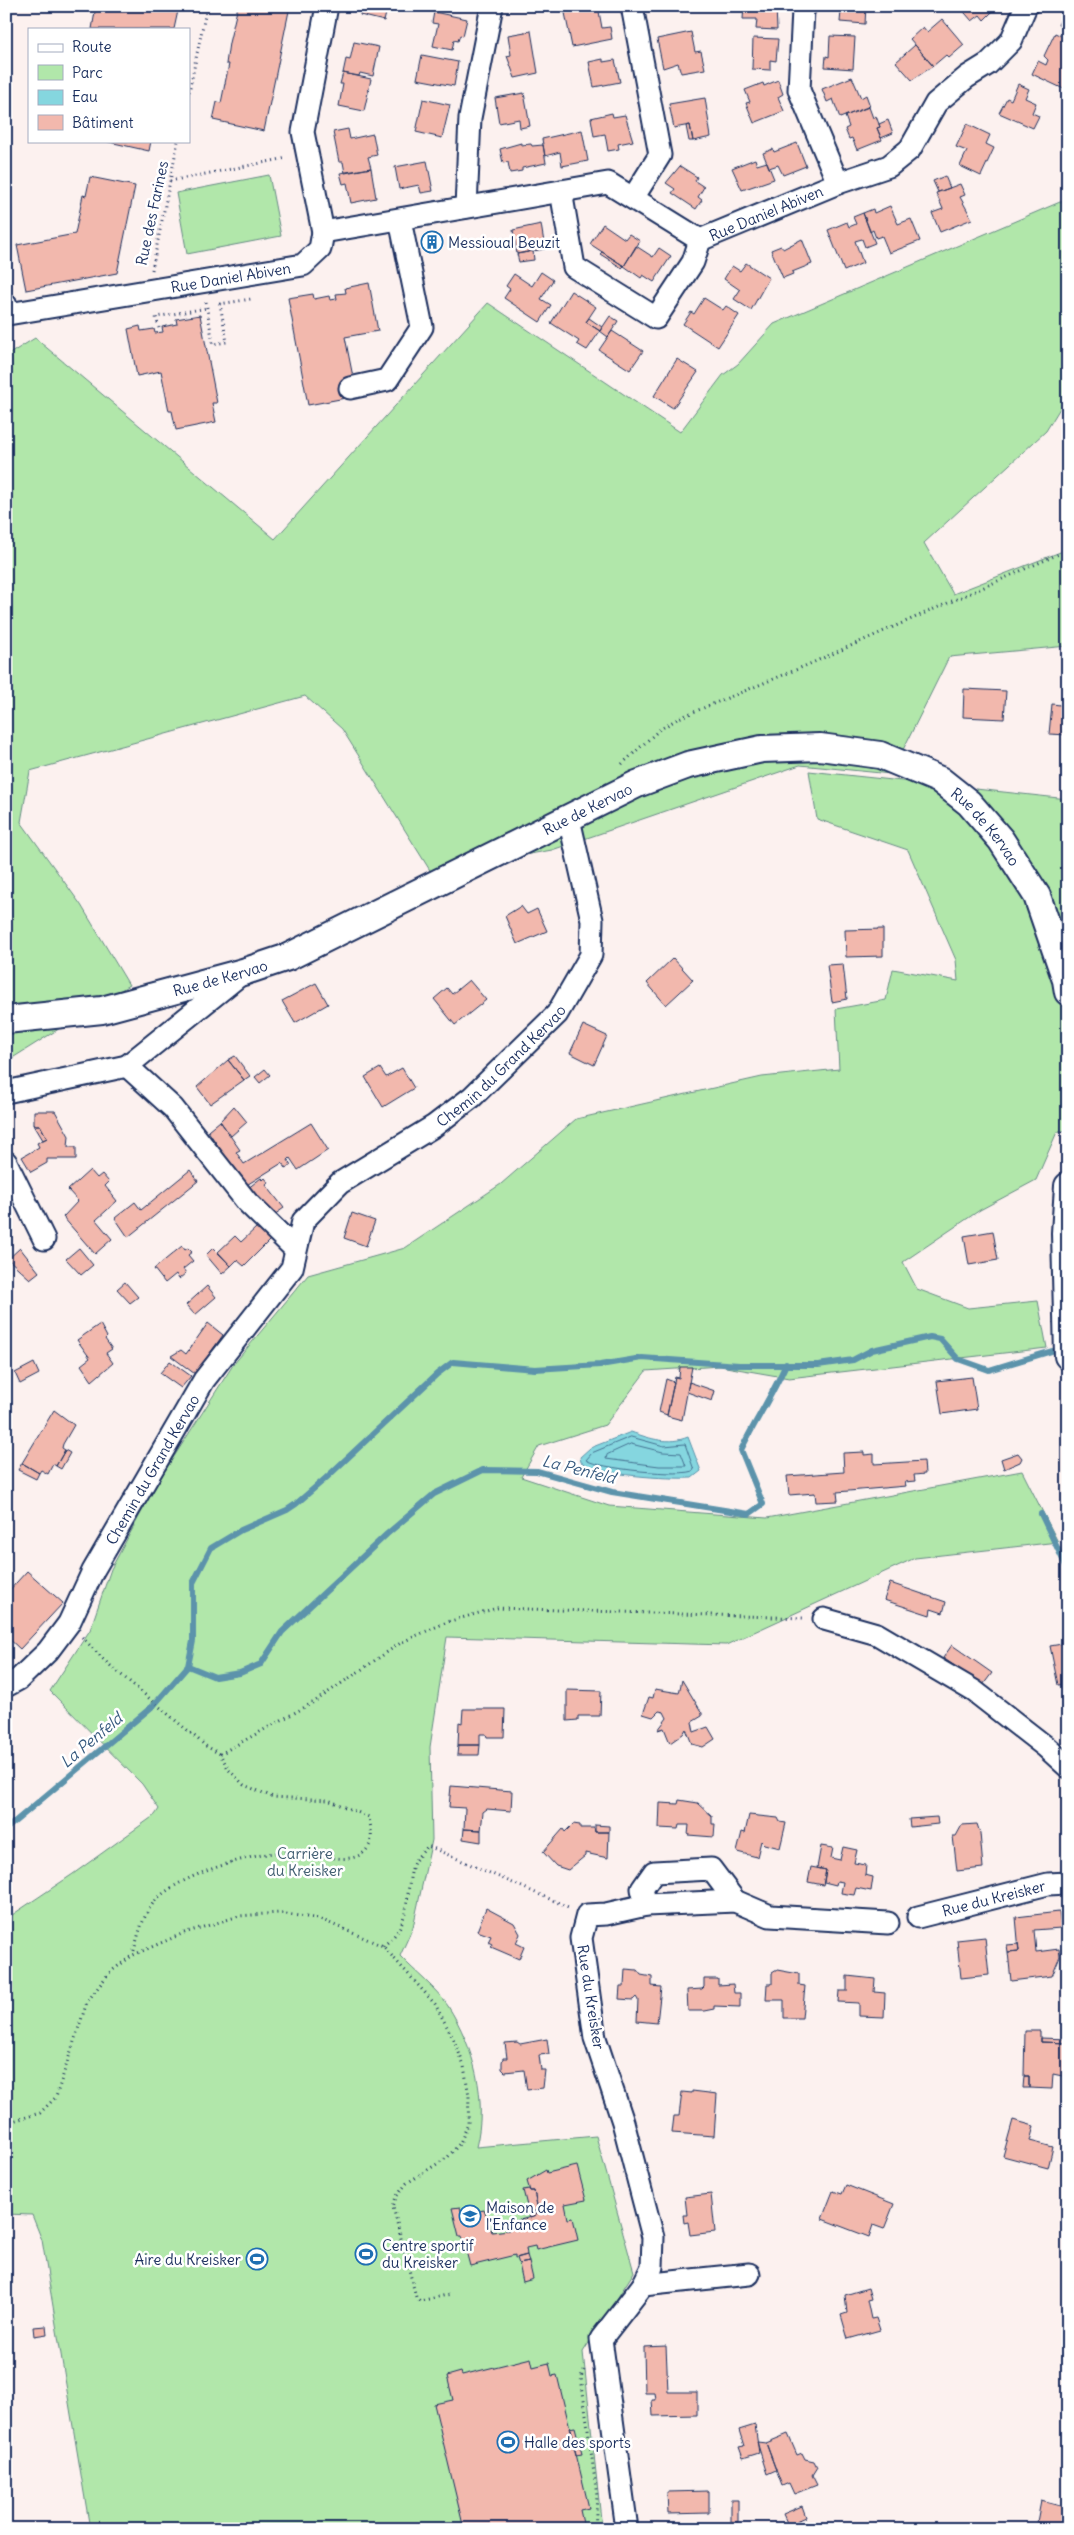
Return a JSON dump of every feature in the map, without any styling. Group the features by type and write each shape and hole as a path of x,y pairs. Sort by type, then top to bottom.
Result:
{"main road":[{"name":"Rue de Kervao","path":"6,1020 102,1010 243,972 288,957 638,784 688,765 753,751 820,747 880,755 940,780 970,802 1001,840 1037,896 1066,980 1068,992"},
{"path":"1067,1352 1065,1233 1068,1186"}],"street":[{"path":"323,232 302,132 327,6"},
{"path":"466,207 470,118 492,6"},
{"path":"632,6 660,155 633,198"},
{"path":"806,6 803,10 800,90 838,183"},
{"name":"Rue Daniel Abiven","path":"6,305 8,314 303,265 320,249 323,232 608,183 700,240 838,183 889,166 910,149 936,103 967,77 988,64 1010,42 1026,6"},
{"path":"561,191 574,267 656,318 693,262 700,240"},
{"path":"350,388 387,380 422,327 400,220"},
{"name":"Chemin du Grand Kervao","path":"6,1686 19,1679 48,1651 69,1623 92,1571 204,1380 292,1268 303,1221 340,1182 434,1126 472,1097 557,1014 591,955 592,920 569,819"},
{"path":"6,1092 127,1066 243,972"},
{"path":"127,1066 173,1108 246,1202 295,1249"},
{"path":"6,1162 44,1239"},
{"path":"824,1619 877,1634 974,1691 1046,1747 1068,1767"},
{"path":"646,1905 642,1889 654,1872 711,1868 735,1901"},
{"name":"Rue du Kreisker","path":"918,1917 1048,1884 1068,1883"},
{"path":"587,1915 606,1914 646,1905 735,1901 770,1916 888,1923"},
{"name":"Rue du Kreisker","path":"587,1915 581,1938 594,2038 623,2122 653,2238 652,2266 643,2285 601,2339"},
{"path":"643,2285 749,2274"},
{"path":"601,2339 627,2529"}],"path":[{"path":"190,87 206,6"},
{"name":"Rue des Farines","path":"148,290 178,142"},
{"path":"170,181 307,154"},
{"path":"202,282 213,344 227,342 220,304 251,299"},
{"path":"159,328 156,317 207,308"},
{"path":"616,770 659,730 679,718 806,666 1068,550"},
{"path":"220,1754 314,1702 402,1642 447,1622 497,1608 824,1619"},
{"path":"69,1623 106,1662 206,1746 220,1754 229,1770 244,1785 273,1797 328,1800 369,1818 372,1837 364,1852 353,1857 335,1858 296,1851 277,1853 232,1863 202,1873 160,1896 142,1920 132,1954"},
{"path":"383,1946 395,1937 405,1915 414,1863 428,1846 587,1915"},
{"path":"6,2123 40,2113 56,2097 87,2002 109,1973 132,1954 184,1933 239,1916 279,1913 320,1919 383,1946 435,2004 455,2042 464,2066 468,2096 468,2124 460,2143 448,2157 408,2183 396,2197 393,2207 416,2297 420,2301 450,2294"},
{"path":"596,2529 597,2496 581,2377 601,2339"}],"green space":[{"path":"269,175 281,236 187,254 176,193"},
{"path":"1068,201 1068,395 1046,431 924,543 953,594 1068,549 1068,646 949,657 891,774 800,765 552,850 431,872 342,729 305,696 30,771 21,822 81,905 129,985 6,1062 6,356 35,338 275,539 488,303 680,432 723,375 738,364 774,324 1060,202"},
{"name":"Carrière du Kreisker","path":"809,771 1068,799 1068,1131 1057,1132 1036,1180 980,1210 903,1262 917,1289 968,1308 1038,1301 1047,1348 789,1378 720,1366 646,1371 605,1425 539,1446 521,1477 609,1506 767,1518 1022,1471 1058,1542 915,1558 726,1645 447,1637 430,1747 432,1840 413,1927 400,1956 443,1999 465,2039 476,2074 479,2093 479,2129 476,2147 596,2136 634,2272 583,2352 602,2529 90,2529 42,2240 32,2215 6,2214 6,1919 73,1874 155,1815 159,1809 142,1784 50,1691 90,1630 111,1569 157,1483 233,1365 308,1275 405,1248 501,1184 576,1119 762,1077 839,1069 836,1009 886,1000 893,969 958,981 956,960 908,850 817,819"}],"water":[{"path":"631,1432 667,1441 688,1437 701,1471 692,1478 651,1477 603,1471 581,1462 580,1457 590,1448"}],"building":[{"path":"96,6 179,6 174,28 92,28"},
{"path":"238,6 290,6 264,131 213,120 217,102 221,103 229,64 226,64 229,43"},
{"path":"362,6 388,6 384,21 360,15"},
{"path":"598,6 602,28 610,27 612,39 572,47 564,8"},
{"path":"744,6 776,6 777,30 756,29 757,19 743,19"},
{"path":"845,6 866,6 865,24 840,22 841,11 844,11"},
{"path":"959,6 990,6 988,8 992,12 984,20 980,15 972,21"},
{"path":"434,12 467,19 463,36 460,35 458,41 454,40 452,50 433,46 438,24 432,23"},
{"path":"1063,14 1068,16 1068,29 1058,25"},
{"path":"942,19 964,45 949,58 946,55 933,66 910,39 923,27 927,32"},
{"path":"531,31 538,73 515,78 507,56 511,55 508,35"},
{"path":"691,32 695,52 701,51 705,69 681,73 678,63 663,68 657,39"},
{"path":"1055,33 1068,39 1068,91 1032,74 1038,61 1046,65 1048,60 1044,56"},
{"path":"830,36 855,37 853,69 825,67 826,56 829,57"},
{"path":"753,38 778,39 776,61 770,60 770,70 752,69"},
{"path":"354,42 379,47 373,76 360,73 359,76 343,73 346,59 350,60"},
{"path":"915,45 933,66 912,80 896,62"},
{"path":"422,55 458,62 454,86 417,79"},
{"path":"603,59 603,62 615,60 620,82 594,87 589,62"},
{"path":"343,73 371,79 364,111 339,106 343,84 340,84"},
{"path":"852,77 861,98 866,95 870,106 840,118 833,99 827,102 822,89"},
{"path":"778,80 783,94 778,97 784,111 754,123 746,103 750,102 745,90 763,83 764,86"},
{"path":"1018,84 1029,89 1025,98 1036,103 1032,113 1039,116 1033,128 999,113 1007,98 1011,100"},
{"path":"524,93 530,126 520,128 519,119 499,123 495,98"},
{"path":"705,98 711,137 693,141 690,125 674,128 669,104"},
{"path":"423,99 450,105 442,138 416,132"},
{"path":"869,107 873,118 876,116 880,127 877,128 882,140 857,150 852,138 849,139 845,129 849,127 845,116"},
{"path":"612,113 613,117 625,115 633,141 618,144 619,149 608,151 605,134 594,136 591,118"},
{"path":"888,120 893,133 881,138 877,128 880,127 879,124"},
{"path":"967,124 990,135 986,144 994,148 981,176 960,166 967,151 956,147"},
{"path":"690,125 693,141 689,141 686,126"},
{"path":"348,129 350,139 373,134 377,155 368,157 371,168 345,173 343,162 339,162 333,132"},
{"path":"582,130 588,161 562,166 560,152 545,156 542,139"},
{"path":"109,142 151,142 149,151"},
{"path":"521,143 521,145 531,144 532,146 543,145 546,163 522,168 522,171 510,173 508,162 503,163 500,149"},
{"path":"797,143 806,166 783,175 778,165 769,168 763,153 773,149 774,152"},
{"path":"755,159 757,165 767,162 774,179 742,190 732,168"},
{"path":"427,161 433,191 421,193 419,185 399,189 395,167"},
{"path":"680,166 697,177 695,181 704,187 698,197 702,200 696,209 672,193 675,189 666,183"},
{"path":"371,168 376,198 351,203 347,183 343,184 340,173"},
{"path":"945,176 950,188 938,192 933,181"},
{"path":"90,177 135,186 117,273 26,290 17,245 75,234 83,195 86,196"},
{"path":"960,184 965,195 960,197 972,219 940,232 932,213 943,209 936,193"},
{"path":"890,206 898,224 911,219 920,241 889,253 882,236 876,238 873,230 870,232 863,213 873,209 874,213"},
{"path":"863,213 875,243 865,247 862,239 855,241 863,263 844,271 828,230 847,222 849,227 856,224 853,217"},
{"path":"541,224 545,249 517,254 513,230"},
{"path":"603,224 625,239 629,234 640,241 624,266 590,244"},
{"name":"Messioual Beuzit","path":"437,238 439,244 428,246 426,240"},
{"path":"802,239 812,264 783,278 771,250 781,246 783,249"},
{"path":"636,246 653,257 659,248 671,256 654,282 643,275 641,278 624,266"},
{"path":"533,251 534,260 519,262 517,254"},
{"path":"602,252 624,266 622,268 600,254"},
{"path":"746,263 769,278 751,310 734,299 740,290 724,279 732,266 740,271"},
{"path":"541,272 553,280 541,299 551,305 540,322 504,298 510,289 506,286 514,274 532,286"},
{"path":"369,283 378,331 345,337 353,377 351,397 308,405 288,298 313,294 314,299 329,296 330,300 337,299 336,294 346,293 345,288"},
{"path":"571,291 596,307 586,322 600,331 587,350 577,344 579,341 551,323"},
{"path":"704,298 723,310 726,306 739,315 718,347 683,324 691,312 694,314"},
{"path":"200,315 217,403 212,403 216,422 176,430 172,411 169,411 161,371 137,376 128,329 140,326 141,331 154,329 155,333 163,332 162,327 177,324 176,319"},
{"path":"610,316 618,321 608,337 600,331"},
{"path":"589,318 602,327 600,331 586,322"},
{"path":"612,331 643,351 630,370 599,350"},
{"path":"677,359 698,372 673,408 654,396"},
{"path":"964,689 1006,691 1004,719 963,717"},
{"path":"1052,704 1068,706 1068,735 1049,734"},
{"path":"521,906 527,914 537,909 547,931 517,944 505,916"},
{"path":"883,929 883,956 846,957 845,930"},
{"path":"673,958 693,980 666,1005 647,983"},
{"path":"843,964 847,999 832,1002 827,965"},
{"path":"469,980 486,1000 455,1025 434,999 447,988 452,994"},
{"path":"316,983 328,1004 295,1023 282,1001"},
{"path":"583,1025 607,1036 594,1065 570,1053"},
{"path":"235,1056 250,1076 244,1080 228,1060"},
{"path":"228,1060 244,1080 210,1104 197,1087"},
{"path":"380,1068 386,1077 402,1068 414,1088 383,1107 365,1077"},
{"path":"265,1069 270,1075 260,1083 255,1077"},
{"path":"234,1106 247,1122 231,1136 220,1121"},
{"path":"34,1111 55,1111 69,1136 68,1147 76,1147 76,1159 47,1159 47,1163 31,1172 22,1157 39,1147 37,1143 47,1138 40,1125 34,1125"},
{"path":"220,1121 240,1150 236,1152 244,1164 311,1123 328,1150 298,1170 290,1158 288,1160 291,1165 286,1168 282,1163 245,1186 208,1131"},
{"path":"34,1125 40,1125 47,1138 43,1140"},
{"path":"90,1170 97,1178 102,1174 109,1182 105,1186 117,1201 96,1220 112,1239 95,1254 63,1217 78,1201 68,1190"},
{"path":"190,1170 198,1181 128,1237 115,1218 135,1202 141,1210"},
{"path":"261,1178 263,1180 265,1178 269,1183 266,1185 284,1208 274,1215 266,1204 261,1208 247,1189"},
{"path":"352,1213 375,1221 366,1246 344,1238"},
{"path":"257,1227 270,1240 244,1266 237,1260 231,1266 218,1252 235,1236 241,1242"},
{"path":"993,1231 998,1260 969,1265 964,1236"},
{"path":"182,1246 185,1250 188,1248 192,1252 188,1255 193,1261 183,1269 186,1273 179,1279 176,1274 165,1283 154,1269"},
{"path":"20,1248 39,1272 30,1279 8,1259"},
{"path":"79,1248 93,1265 81,1275 66,1259"},
{"path":"213,1248 231,1266 222,1274 206,1255"},
{"path":"125,1282 138,1297 130,1303 117,1289"},
{"path":"207,1286 216,1297 195,1315 186,1305"},
{"path":"208,1323 223,1335 195,1374 171,1356 181,1350 186,1354"},
{"path":"100,1324 107,1337 105,1339 112,1349 106,1353 113,1363 92,1381 81,1365 90,1358 77,1340"},
{"path":"170,1361 191,1376 181,1388 160,1373"},
{"path":"34,1363 39,1374 20,1384 15,1373"},
{"path":"680,1367 692,1367 682,1420 667,1416 675,1377 679,1378"},
{"path":"972,1377 977,1409 942,1414 937,1381"},
{"path":"666,1379 674,1382 667,1415 659,1412"},
{"path":"689,1382 715,1391 712,1401 687,1392"},
{"path":"54,1410 74,1425 63,1444 62,1448 65,1450 56,1466 53,1464 48,1474 41,1470 39,1473 22,1463"},
{"path":"65,1450 70,1453 61,1469 56,1466"},
{"path":"864,1452 864,1455 874,1454 874,1464 924,1461 925,1474 914,1475 915,1481 905,1482 906,1486 837,1492 838,1501 816,1502 815,1493 789,1495 787,1476 844,1472 843,1453"},
{"path":"1018,1453 1022,1458 1020,1462 1004,1469 1001,1459"},
{"path":"22,1463 39,1473 36,1479 18,1470"},
{"path":"27,1571 63,1603 20,1649 6,1636 6,1594"},
{"path":"890,1583 946,1602 943,1613 931,1609 930,1615 884,1600"},
{"path":"1068,1643 1068,1684 1058,1685 1050,1646"},
{"path":"952,1645 992,1673 983,1685 943,1658"},
{"path":"682,1680 702,1713 702,1716 692,1722 694,1732 708,1727 715,1739 703,1747 692,1744 686,1729 683,1734 670,1743 664,1728 658,1730 667,1718 664,1712 659,1711 653,1717 643,1714 649,1697 653,1698 655,1689 679,1693"},
{"path":"567,1690 601,1691 600,1716 578,1716 578,1720 567,1721"},
{"path":"463,1709 505,1709 504,1737 487,1737 486,1734 480,1734 480,1745 458,1745 459,1722 462,1723"},
{"path":"458,1745 480,1745 479,1755 457,1755"},
{"path":"451,1786 512,1791 511,1811 487,1809 483,1812 481,1830 464,1829 465,1808 449,1807"},
{"path":"679,1800 698,1803 712,1816 712,1824 715,1824 714,1837 688,1835 689,1825 679,1825 678,1829 659,1828 660,1803 678,1804"},
{"path":"749,1815 778,1818 780,1822 786,1823 780,1848 764,1844 761,1841 757,1857 737,1852 742,1832 745,1833"},
{"path":"937,1817 938,1824 910,1827 909,1819"},
{"path":"573,1824 580,1825 580,1828 594,1828 595,1832 609,1832 608,1858 585,1853 585,1856 568,1870 556,1866 543,1852 563,1829 565,1832"},
{"path":"977,1824 980,1833 983,1868 957,1871 953,1836 956,1836 962,1825"},
{"path":"595,1825 609,1826 609,1832 595,1832"},
{"path":"464,1829 481,1830 481,1842 463,1839"},
{"path":"821,1846 833,1848 831,1858 840,1860 843,1847 857,1850 854,1863 866,1865 865,1875 873,1877 871,1891 856,1888 854,1895 841,1893 843,1882 837,1881 836,1885 824,1882 826,1870 817,1868"},
{"path":"811,1867 826,1870 823,1885 808,1882"},
{"path":"486,1908 514,1923 520,1934 516,1943 524,1947 519,1959 491,1947 492,1944 488,1942 491,1936 477,1931"},
{"path":"1059,1912 1061,1928 1034,1930 1036,1952 1059,1949 1060,1957 1052,1976 1011,1981 1008,1952 1019,1951 1016,1917"},
{"path":"985,1937 989,1975 961,1978 957,1940"},
{"path":"1018,1944 1019,1951 1008,1952 1007,1945"},
{"path":"625,1969 637,1970 641,1975 652,1977 652,1986 661,1987 657,2023 637,2021 638,2000 636,1997 633,2000 619,1999 620,1986 624,1986"},
{"path":"777,1970 799,1974 799,1985 805,1986 802,2018 784,2018 784,2000 766,2000 767,1984 772,1984 772,1973"},
{"path":"847,1976 875,1979 874,1992 885,1993 884,2017 859,2016 859,2003 838,2002 839,1991 847,1991"},
{"path":"704,1979 718,1979 718,1985 733,1984 734,1993 740,1993 740,2007 714,2006 714,2009 704,2011 688,2011 687,1990 702,1989 704,1987"},
{"path":"1025,2031 1040,2031 1040,2042 1068,2043 1067,2077 1053,2074 1052,2089 1029,2088 1029,2076 1024,2076"},
{"path":"1040,2038 1068,2039 1068,2043 1040,2042"},
{"path":"547,2039 549,2054 539,2055 541,2070 545,2070 543,2088 527,2090 524,2070 505,2072 502,2069 503,2058 507,2058 505,2043 517,2042 520,2044"},
{"path":"1024,2076 1029,2076 1029,2088 1023,2088"},
{"path":"692,2091 717,2094 714,2136 672,2133 674,2116 679,2116 682,2092 692,2093"},
{"path":"1013,2120 1034,2126 1030,2141 1053,2147 1048,2168 1003,2156"},
{"name":"Maison de l'Enfance","path":"577,2166 586,2200 565,2204 568,2219 573,2218 578,2240 536,2250 535,2246 526,2248 527,2255 515,2258 515,2255 470,2266 462,2236 459,2236 452,2208 460,2207 462,2215 484,2210 492,2232 509,2230 507,2223 536,2216 534,2211 538,2210 534,2191 530,2191 527,2181 546,2170 547,2173"},
{"path":"846,2185 894,2204 884,2229 873,2225 869,2237 822,2219 833,2191 842,2194"},
{"path":"529,2189 534,2191 538,2210 534,2211 536,2216 530,2218 523,2190"},
{"path":"711,2194 715,2232 690,2235 688,2222 684,2223 683,2215 687,2215 685,2197"},
{"path":"527,2255 529,2262 519,2264 517,2258"},
{"path":"529,2262 533,2279 523,2282 519,2264"},
{"path":"868,2288 871,2299 867,2300 871,2319 876,2318 880,2330 848,2339 841,2315 847,2313 845,2295"},
{"path":"46,2326 47,2334 34,2336 33,2327"},
{"path":"666,2346 668,2392 697,2392 697,2415 653,2416 652,2400 656,2400 655,2393 645,2393 644,2347"},
{"name":"Halle des sports","path":"531,2358 533,2367 549,2363 552,2376 557,2375 589,2508 580,2510 584,2528 464,2529 434,2404 453,2400 447,2376 461,2372 462,2375"},
{"path":"755,2425 759,2453 743,2458 739,2447 744,2446 739,2430"},
{"path":"575,2427 582,2454 576,2455 569,2428"},
{"path":"788,2434 797,2455 802,2453 805,2459 814,2461 817,2467 812,2475 817,2485 794,2494 789,2483 782,2486 766,2443"},
{"path":"757,2442 766,2443 776,2470 767,2474"},
{"path":"709,2491 709,2513 668,2514 667,2492"},
{"path":"731,2500 738,2500 738,2522 731,2522"},
{"path":"1041,2501 1068,2508 1068,2529 1037,2522"},
{"path":"802,2506 806,2517 788,2525 783,2514"}],"waterway":[{"name":"La Penfeld","path":"6,1829 154,1705 188,1666 193,1641 193,1583 211,1548 241,1530 287,1510 296,1504 437,1374 453,1362 535,1369 600,1365 642,1358 739,1365 818,1365 853,1360 872,1350 930,1337 940,1339 958,1359 989,1370 1052,1351"},
{"name":"La Penfeld","path":"188,1666 215,1677 240,1673 261,1664 282,1632 387,1534 434,1494 483,1470 537,1471 612,1492 749,1514 763,1504 741,1450 786,1364"},
{"path":"1041,1514 1068,1570"}],"place":[{"name":"Messioual Beuzit","path":"432,242"},
{"name":"Maison de l'Enfance","path":"470,2216"},
{"name":"Centre sportif du Kreisker","path":"366,2254"},
{"name":"Aire du Kreisker","path":"257,2259"},
{"name":"Halle des sports","path":"508,2442"}]}
